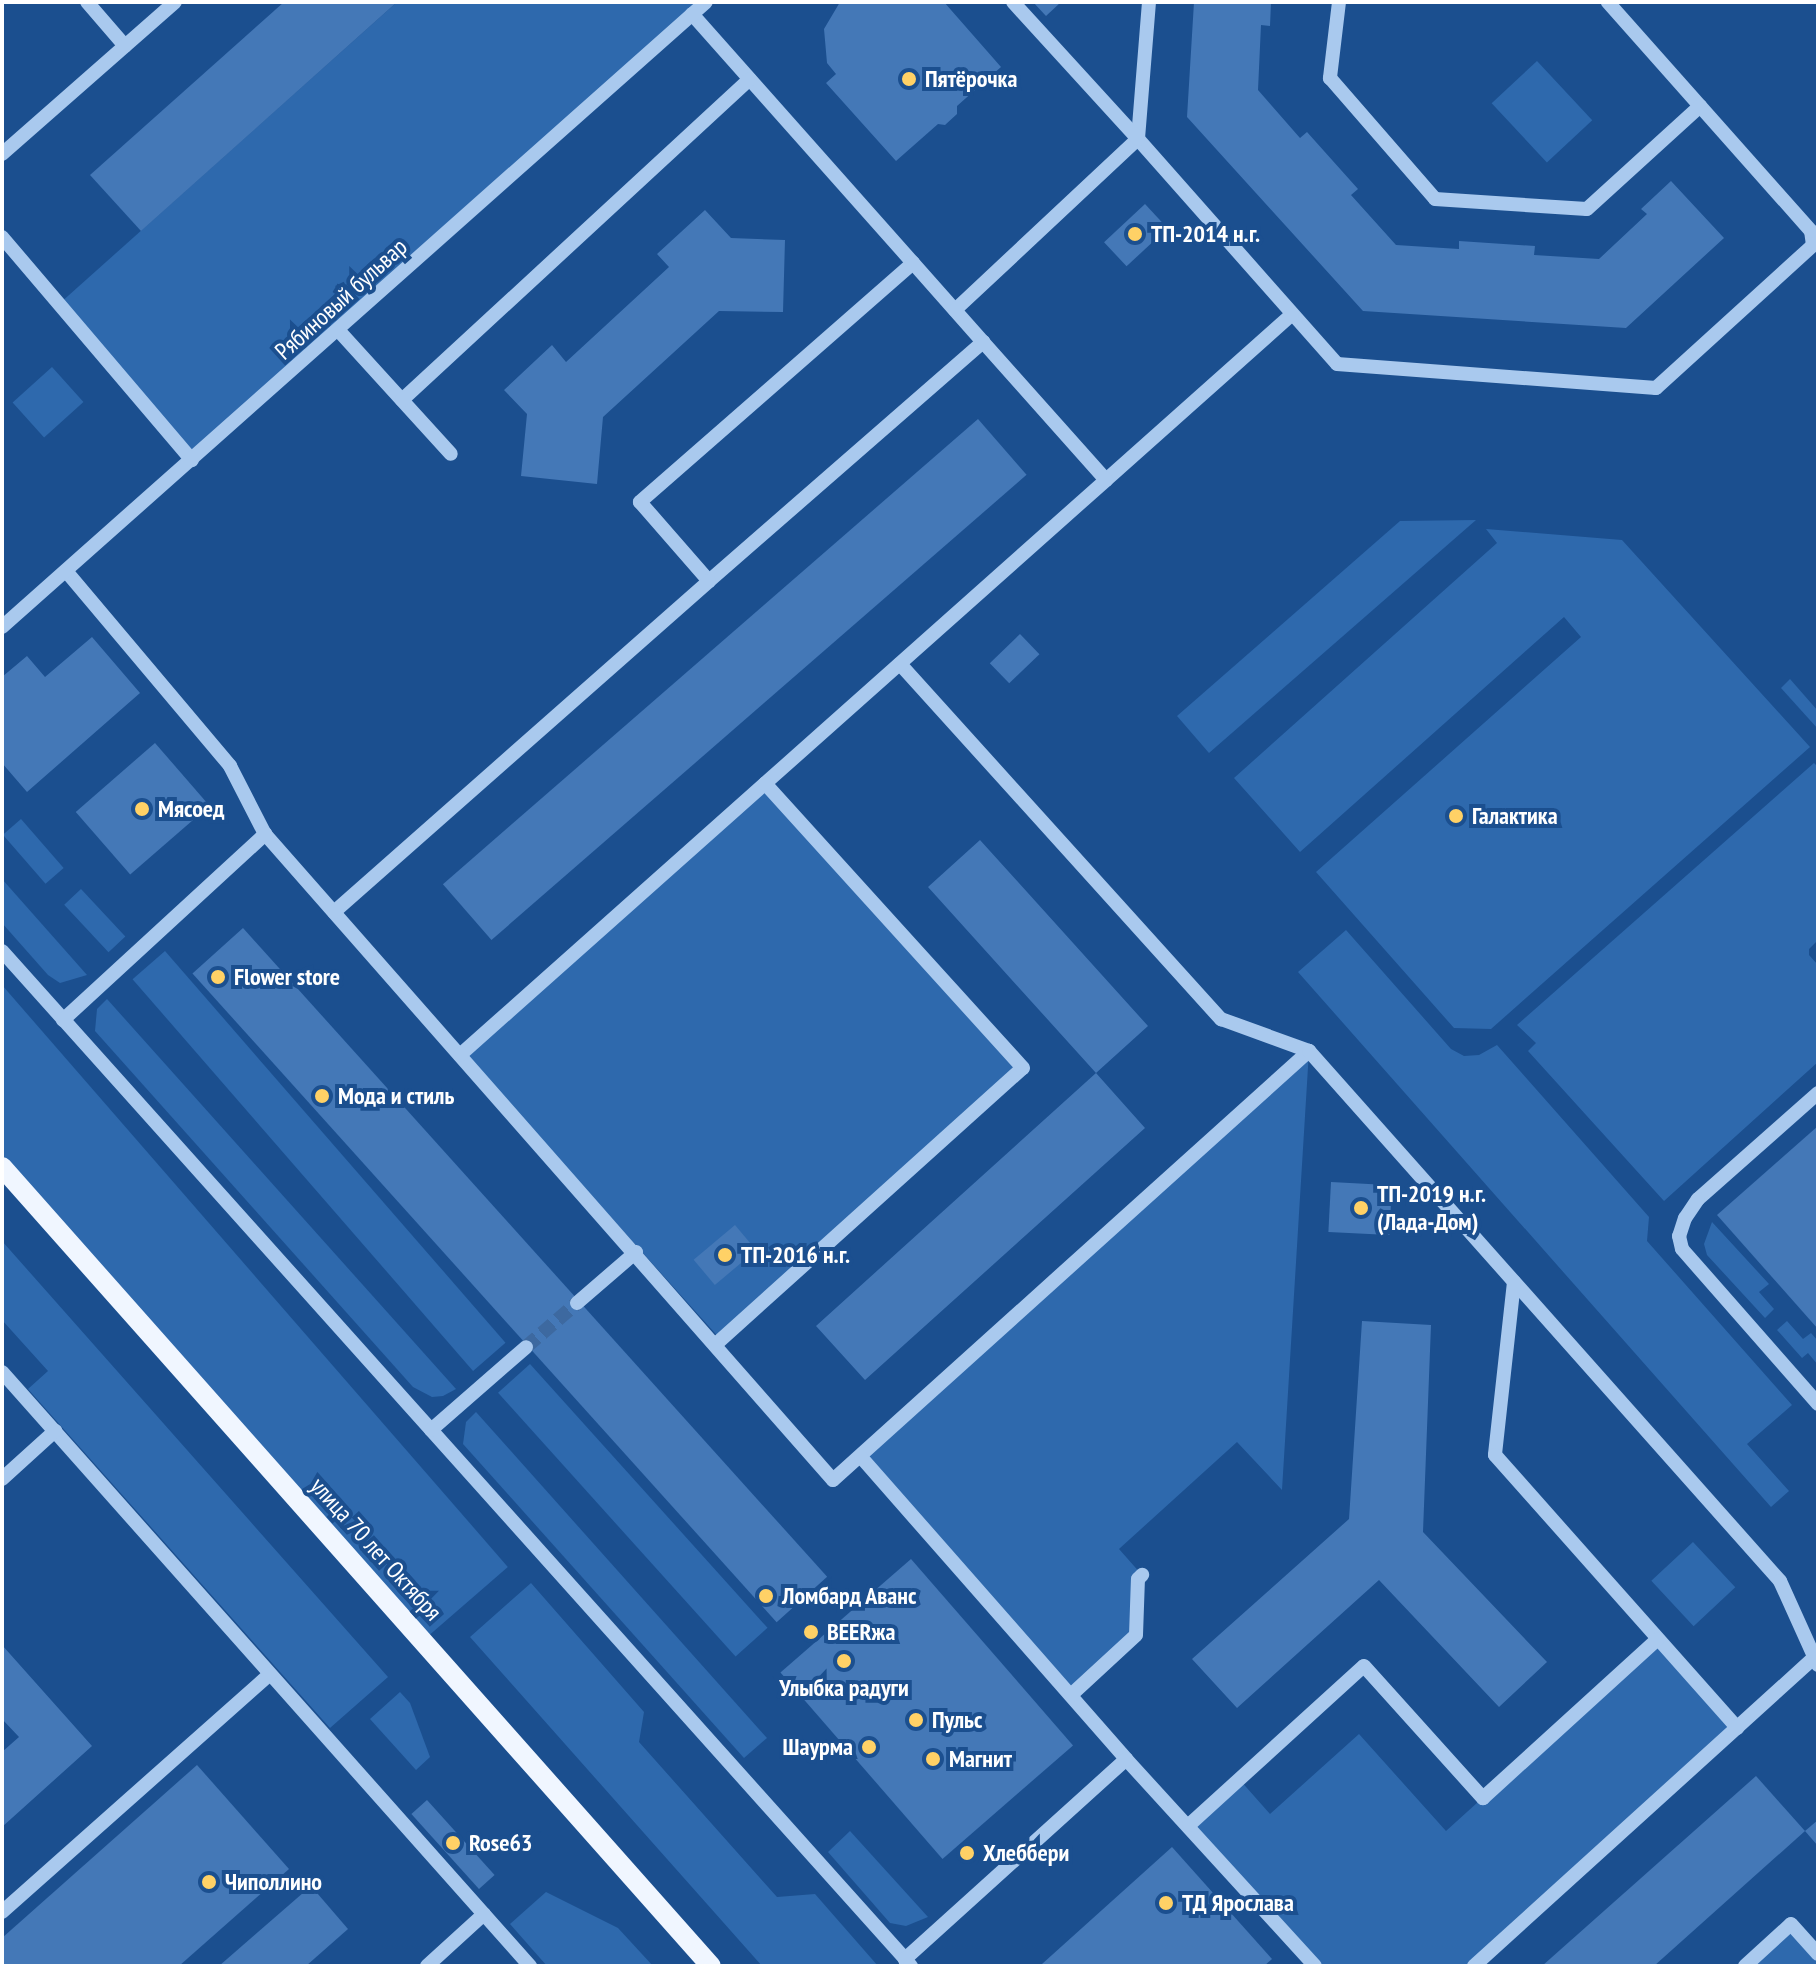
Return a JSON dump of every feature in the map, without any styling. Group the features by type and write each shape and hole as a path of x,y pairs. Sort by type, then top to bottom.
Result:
{"main road":[{"name":"улица 70 лет Октября","path":"2,1167 711,1966"}],"street":[{"path":"87,2 125,46"},
{"path":"2,154 175,2"},
{"name":"Рябиновый бульвар","path":"2,627 706,2"},
{"path":"1013,2 1337,364 1656,388 1813,245 1811,231 1608,2"},
{"path":"955,310 1138,139 1149,2"},
{"path":"1339,2 1330,78 1435,199 1587,209 1700,106"},
{"path":"692,14 1106,480"},
{"path":"402,400 750,79"},
{"path":"2,237 192,460"},
{"path":"709,581 640,502 913,263"},
{"path":"460,1055 1292,314"},
{"path":"339,331 451,454"},
{"path":"334,912 983,342"},
{"path":"66,571 230,766 265,834 636,1252 833,1480 1309,1051"},
{"path":"900,664 1221,1019 1309,1051 1780,1581 1815,1662 1737,1728 1474,1966"},
{"path":"715,1345 1023,1068 765,783"},
{"path":"63,1020 265,834"},
{"path":"2,951 908,1964 1126,1759"},
{"path":"1818,1093 1698,1199 1685,1218 1679,1236 1682,1249 1818,1404"},
{"path":"577,1303 636,1252"},
{"path":"1514,1282 1495,1455 1737,1728"},
{"path":"431,1430 526,1347"},
{"path":"2,1372 530,1966"},
{"path":"2,1479 55,1431"},
{"path":"861,1457 1126,1759 1315,1966"},
{"path":"1071,1695 1136,1635 1138,1579 1142,1575"},
{"path":"1189,1825 1364,1666 1483,1798 1658,1639"},
{"path":"2,1912 270,1674"},
{"path":"427,1966 484,1914"},
{"path":"1745,1966 1791,1924 1818,1954"}],"shaded area":[{"path":"397,2 706,2 192,460 59,304"},
{"path":"1537,61 1592,120 1547,163 1492,103"},
{"path":"52,367 83,402 44,437 13,402"},
{"path":"1476,520 1209,753 1177,716 1400,521"},
{"path":"1486,529 1622,540 1810,747 1491,1029 1454,1028 1316,872 1581,637 1564,617 1300,852 1234,778 1497,543"},
{"path":"1790,679 1818,711 1818,729 1781,688"},
{"path":"1814,763 1818,767 1818,940 1809,949 1809,955 1818,965 1818,1062 1664,1201 1528,1051 1536,1043 1517,1025"},
{"path":"766,786 1020,1068 720,1339 466,1056"},
{"path":"21,819 64,868 46,884 3,835"},
{"path":"2,879 87,975 60,983 48,975 2,923"},
{"path":"81,889 125,937 109,952 64,905"},
{"path":"1346,930 1451,1049 1464,1056 1479,1055 1497,1045 1649,1217 1647,1241 1792,1405 1747,1444 1789,1491 1771,1507 1298,972"},
{"path":"165,951 505,1343 473,1371 133,979"},
{"path":"2,985 508,1567 419,1644 2,1165"},
{"path":"107,999 456,1389 443,1396 432,1397 413,1387 95,1031 97,1009"},
{"path":"1309,1051 1282,1490 1237,1442 1119,1549 1142,1575 1136,1635 1071,1695 861,1457"},
{"path":"1712,1222 1769,1284 1759,1292 1774,1309 1765,1318 1707,1255 1704,1244"},
{"path":"2,1241 388,1677 330,1728 28,1389 48,1371 2,1320"},
{"path":"1787,1321 1803,1339 1811,1333 1818,1341 1818,1365 1808,1353 1802,1358 1777,1330"},
{"path":"530,1364 768,1628 736,1657 498,1393"},
{"path":"476,1412 767,1738 744,1758 463,1444 466,1422"},
{"path":"1693,1542 1735,1587 1694,1626 1651,1581"},
{"path":"531,1583 644,1712 639,1742 777,1897 815,1894 878,1966 762,1966 470,1637"},
{"path":"1658,1639 1737,1728 1474,1966 1315,1966 1189,1825 1239,1779 1270,1814 1359,1734 1446,1831"},
{"path":"400,1692 410,1703 430,1757 416,1770 370,1719"},
{"path":"850,1831 928,1917 906,1926 890,1923 828,1852"},
{"path":"546,1892 618,1928 653,1966 547,1966 510,1924"},
{"path":"1791,1924 1818,1954 1818,1966 1745,1966"}],"building":[{"path":"284,2 397,2 141,231 90,175"},
{"name":"Пятёрочка","path":"840,2 944,2 1001,67 957,106 957,114 945,125 938,124 896,161 826,83 836,74 827,63 824,29"},
{"path":"1033,2 1061,2 1046,16"},
{"path":"1194,2 1271,2 1270,26 1261,25 1258,90 1300,138 1307,132 1358,189 1351,195 1396,245 1459,249 1459,241 1535,246 1534,255 1599,259 1647,214 1641,209 1671,181 1724,238 1626,328 1363,311 1187,117"},
{"name":"ТП-2014 н.г.","path":"1145,204 1168,228 1127,266 1104,242"},
{"path":"705,210 731,238 785,240 783,312 719,311 603,417 597,484 521,476 527,414 504,390 552,345 566,362 669,267 657,254"},
{"path":"978,419 1027,475 491,940 443,884"},
{"path":"1020,634 1039,654 1009,683 990,663"},
{"path":"92,637 140,693 27,792 2,763 2,677 27,656 45,677"},
{"name":"Мясоед","path":"155,743 209,806 130,875 76,812"},
{"path":"980,840 1148,1026 1096,1073 928,887"},
{"path":"243,928 827,1577 777,1622 192,974"},
{"path":"1096,1073 1145,1128 865,1380 816,1326"},
{"path":"1818,1126 1818,1329 1717,1215"},
{"name":"ТП-2019 н.г. (Лада-Дом)","path":"1331,1182 1392,1185 1389,1235 1328,1232"},
{"name":"ТП-2016 н.г.","path":"735,1225 756,1250 715,1285 694,1260"},
{"path":"1362,1321 1431,1325 1423,1532 1547,1662 1499,1707 1379,1580 1237,1708 1192,1659 1349,1519"},
{"path":"911,1559 1073,1745 942,1859 780,1672"},
{"path":"2,1645 92,1746 2,1827 2,1752 19,1737 2,1719"},
{"path":"197,1765 289,1869 179,1966 2,1966 2,1938"},
{"path":"1756,1776 1805,1831 1654,1966 1542,1966"},
{"path":"427,1800 495,1875 479,1889 411,1814"},
{"path":"1818,1820 1818,1846 1805,1831"},
{"name":"ТД Ярослава","path":"1172,1847 1272,1959 1264,1966 1042,1964"},
{"path":"311,1886 348,1929 306,1966 219,1966"}],"tunnel":[{"path":"526,1347 577,1303"}],"place":[{"name":"Пятёрочка","path":"909,79"},
{"name":"ТП-2014 н.г.","path":"1135,234"},
{"name":"Мясоед","path":"142,809"},
{"name":"Галактика","path":"1456,816"},
{"name":"Flower store","path":"218,977"},
{"name":"Мода и стиль","path":"322,1096"},
{"name":"ТП-2019 н.г. (Лада-Дом)","path":"1361,1208"},
{"name":"ТП-2016 н.г.","path":"725,1255"},
{"name":"Ломбард Аванс","path":"766,1596"},
{"name":"BEERжа","path":"811,1632"},
{"name":"Улыбка радуги","path":"844,1661"},
{"name":"Пульс","path":"916,1720"},
{"name":"Шаурма","path":"869,1747"},
{"name":"Магнит","path":"933,1759"},
{"name":"Rose63","path":"453,1843"},
{"name":"Хлеббери","path":"967,1853"},
{"name":"Чиполлино","path":"209,1882"},
{"name":"ТД Ярослава","path":"1166,1903"}]}
